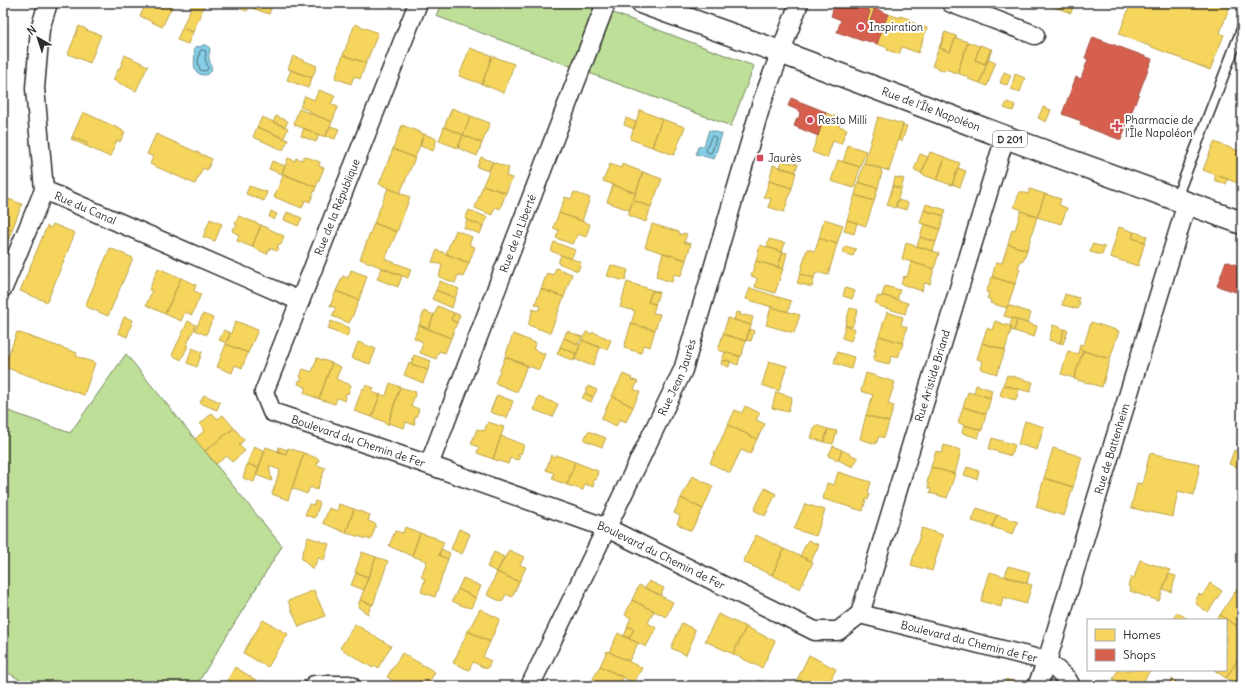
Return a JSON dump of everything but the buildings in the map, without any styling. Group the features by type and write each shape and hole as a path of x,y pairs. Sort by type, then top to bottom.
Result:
{"main road":[{"name":"Rue de l'Île Napoléon","path":"644,3 1242,223"}],"street":[{"name":"Rue du Canal","path":"48,3 40,29 35,88 44,190 300,301"},
{"name":"Rue de la République","path":"272,412 264,392 418,3"},
{"name":"Rue de la Liberté","path":"430,465 606,3"},
{"name":"Rue Jean Jaurès","path":"530,686 683,370 762,102 799,3"},
{"path":"951,3 1035,35"},
{"name":"Rue Aristide Briand","path":"860,614 1005,137"},
{"path":"3,288 44,190"},
{"name":"Rue de Battenheim","path":"1037,686 1047,661 1181,201"},
{"name":"Boulevard du Chemin de Fer","path":"272,412 430,465 607,528 815,631 838,632 860,614 1047,661"},
{"path":"1047,661 1067,679 1071,686"},
{"path":"314,685 351,686"}],"lane":[{"path":"1181,201 1242,28"}],"green space":[{"path":"441,3 587,3 754,66 731,126 436,16"},
{"path":"126,354 282,546 196,686 31,686 3,670 3,409 70,433"}],"water":[{"path":"207,45 210,49 209,57 212,68 212,70 206,75 197,72 194,65 194,49 196,46 200,47"},
{"path":"709,130 722,134 714,159 696,154 698,147 704,146"}],"place":[{"name":"Inspiration","path":"861,27"},
{"name":"Resto Milli","path":"810,120"},
{"name":"Pharmacie de l'Île Napoléon","path":"1117,126"},
{"name":"Jaurès","path":"760,158"}]}
